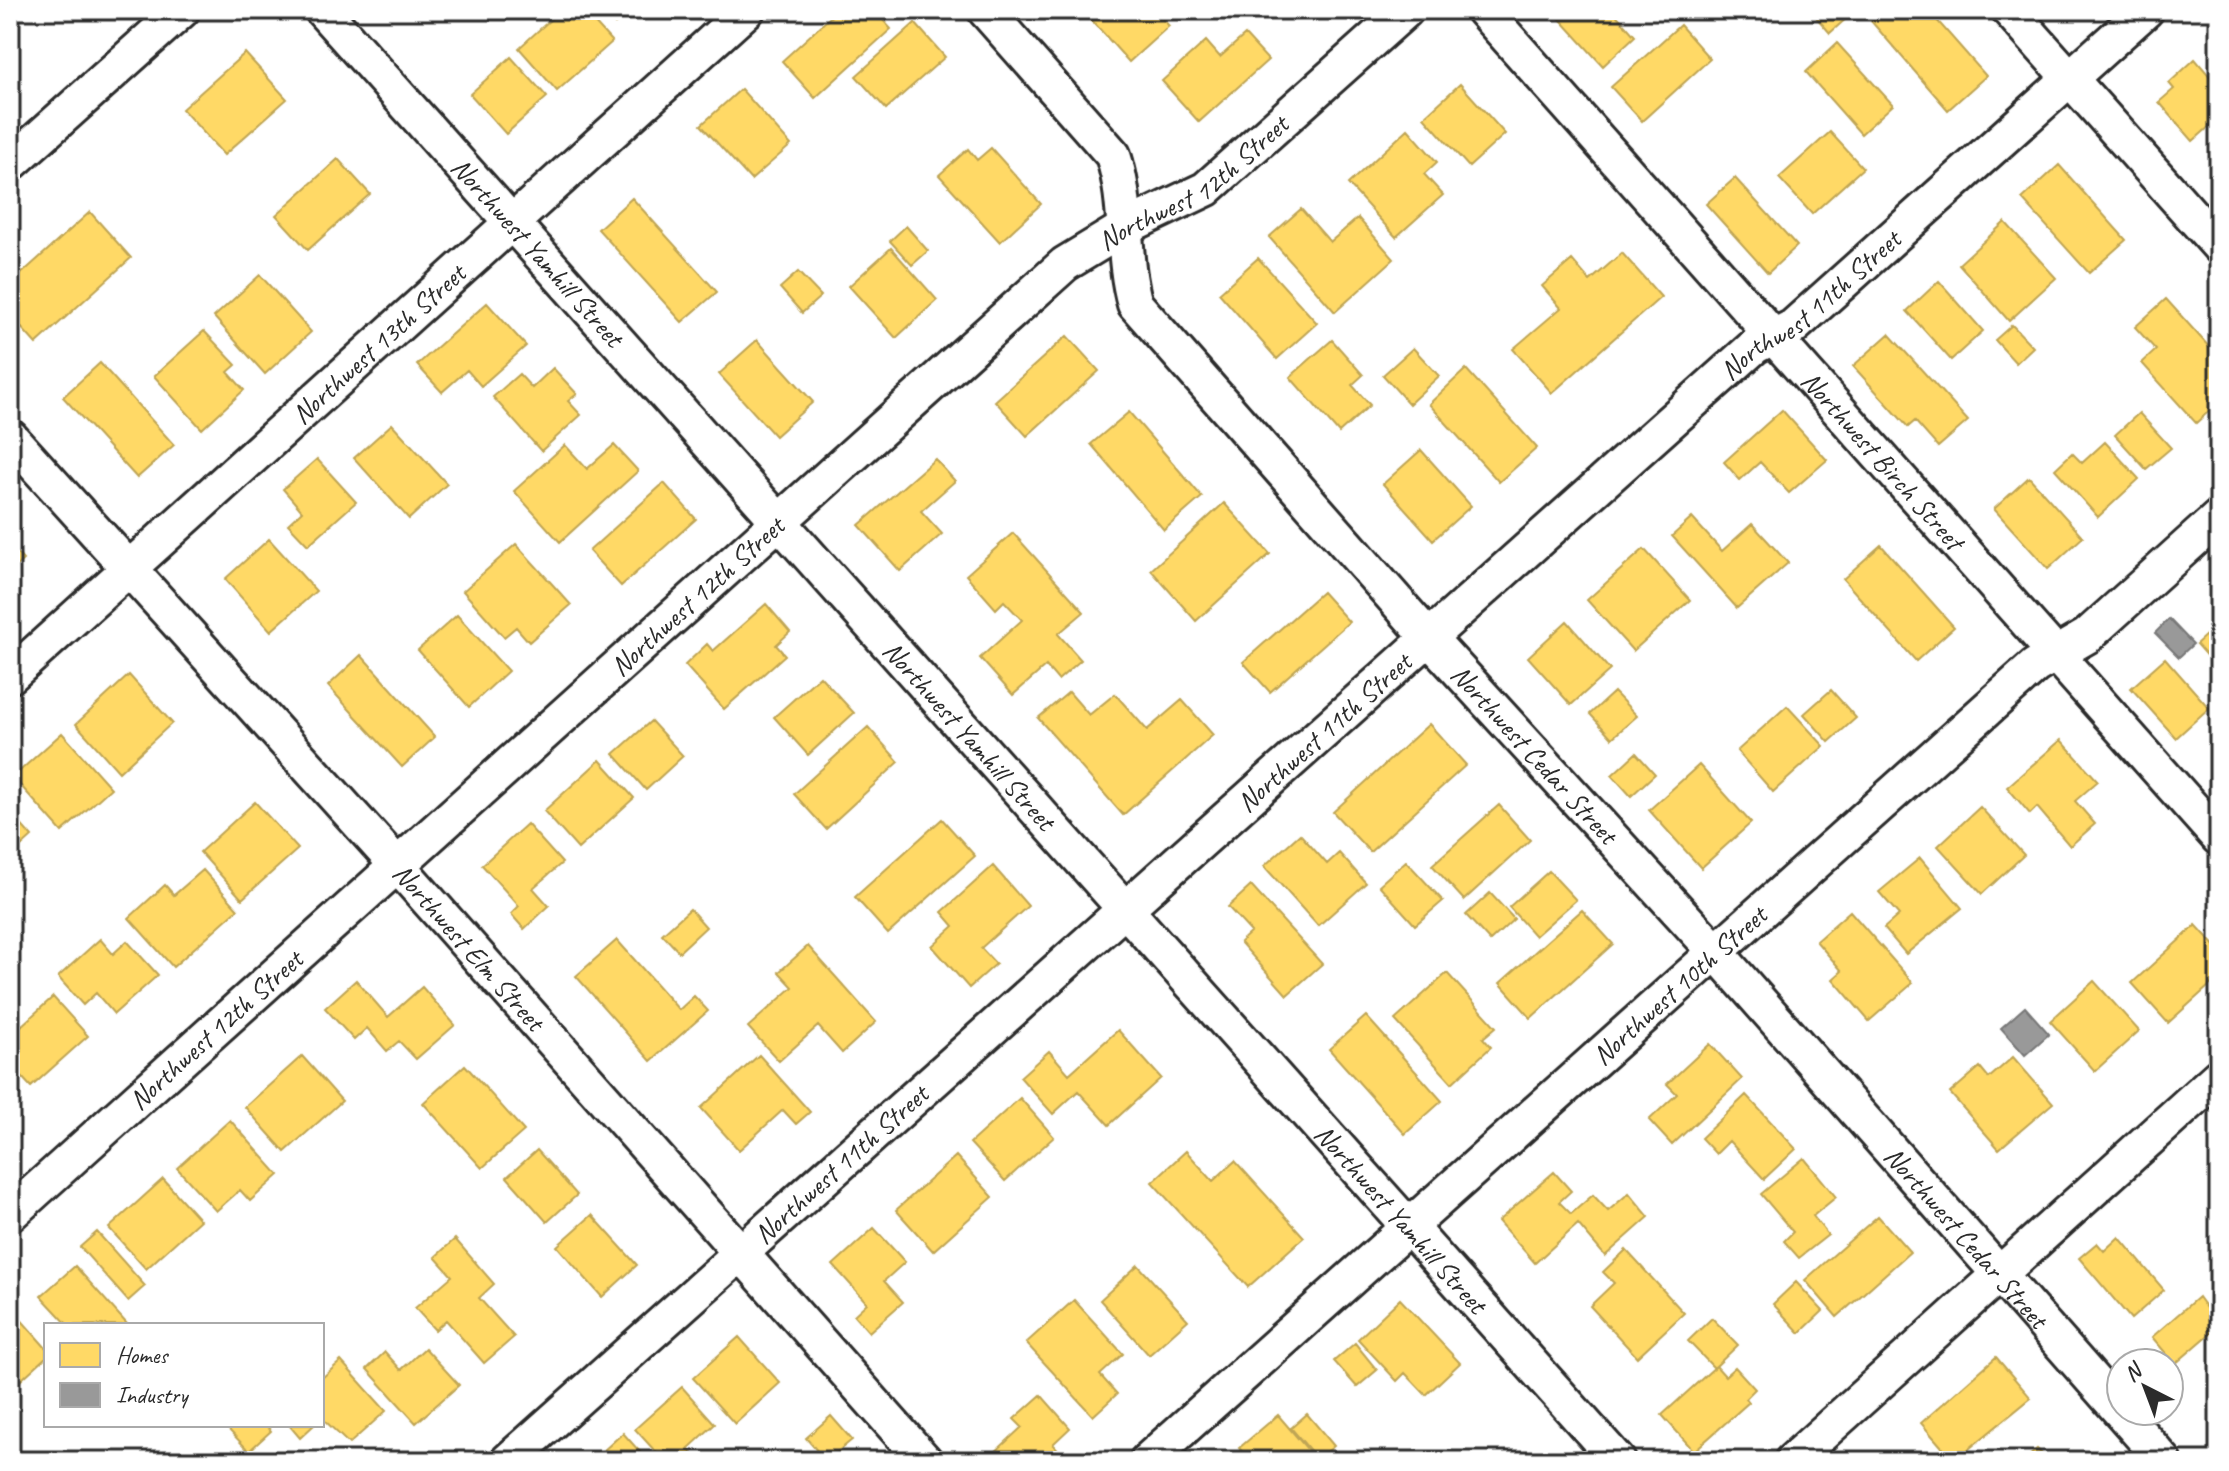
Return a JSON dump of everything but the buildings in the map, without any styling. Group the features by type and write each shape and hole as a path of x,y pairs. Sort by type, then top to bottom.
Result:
{"street":[{"path":"10,164 182,10"},
{"name":"Northwest Yamhill Street","path":"322,10 1618,1461"},
{"name":"Northwest 13th Street","path":"10,676 747,10"},
{"name":"Northwest Cedar Street","path":"985,10 1113,155 1122,183 1127,275 1135,304 1429,638 1715,951 2164,1461"},
{"name":"Northwest 12th Street","path":"10,1214 1065,264 1126,227 1206,189 1406,10"},
{"name":"Northwest Birch Street","path":"1483,10 2219,838"},
{"path":"2009,10 2219,246"},
{"name":"Northwest 11th Street","path":"508,1461 1755,346 1793,327 2146,10"},
{"name":"Northwest Elm Street","path":"10,437 397,865 925,1461"},
{"name":"Northwest 10th Street","path":"1147,1461 2035,666 2087,636 2219,517"},
{"path":"1792,1461 2219,1076"}]}
